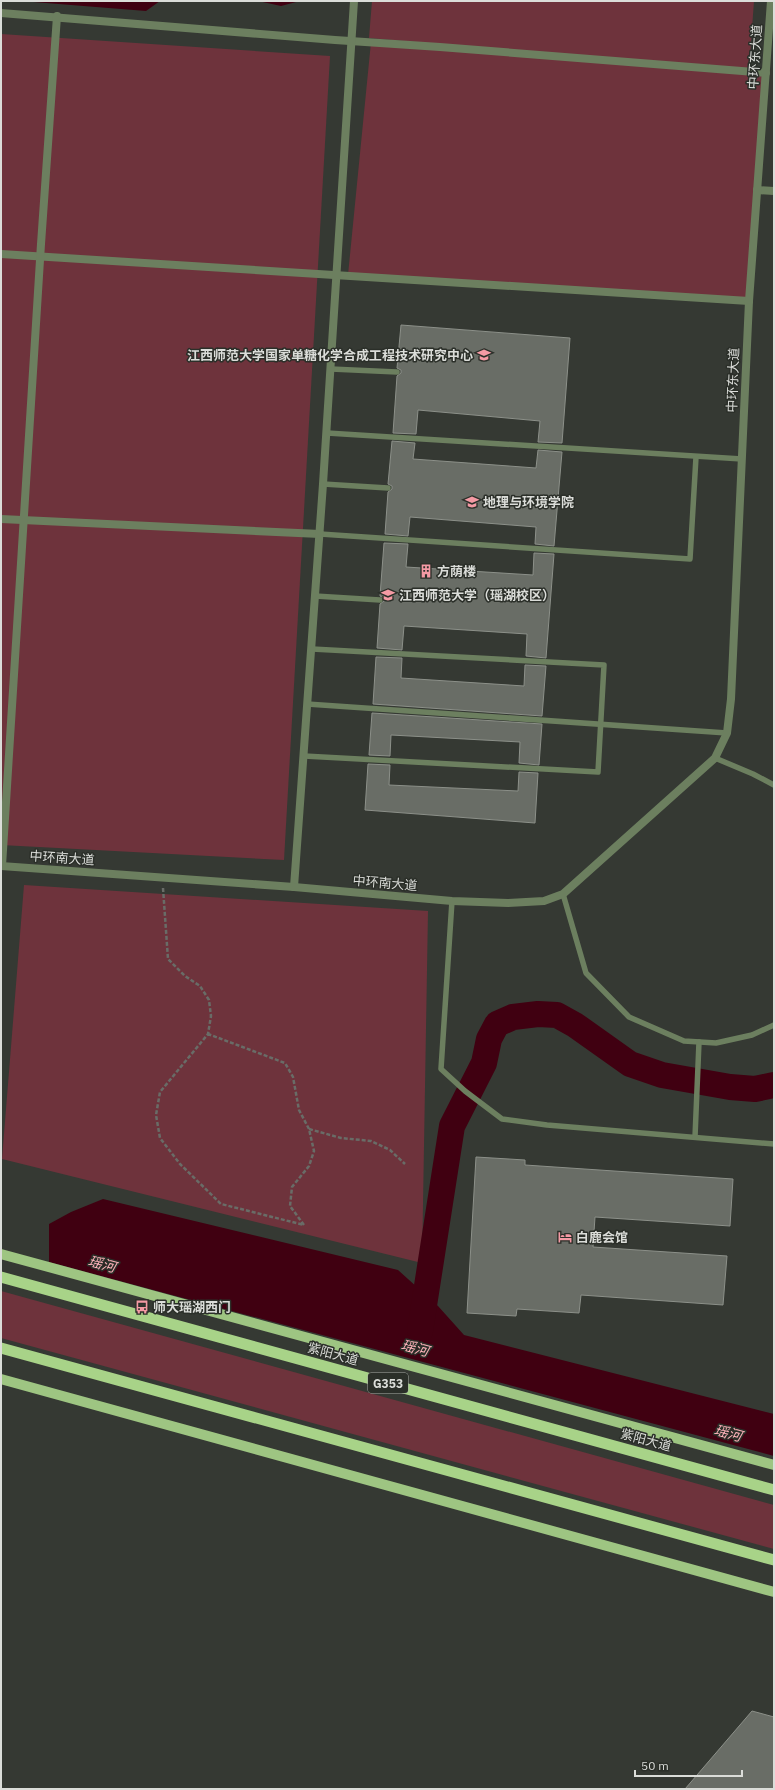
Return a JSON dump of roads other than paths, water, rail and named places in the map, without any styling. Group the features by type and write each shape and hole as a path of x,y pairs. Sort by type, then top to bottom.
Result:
{"highway":[{"name":"紫阳大道","path":"1,1276 774,1490"},
{"path":"1,1348 774,1560"}],"main road":[{"path":"1,1254 774,1465"},
{"path":"1,1379 774,1592"}],"street":[{"path":"294,887 338,274 354,1"},
{"name":"中环东大道","path":"715,758 727,732 731,699 749,301 771,1"},
{"path":"1,13 57,16 351,42 440,47 766,73"},
{"path":"1,867 25,520 40,256 57,16"},
{"path":"757,190 774,191"},
{"path":"1,254 749,301"},
{"path":"1,519 320,534"},
{"name":"中环南大道","path":"1,867 294,887 452,901 508,903 544,901 563,894 715,758"}],"lane":[{"path":"331,369 397,372"},
{"path":"327,433 742,459"},
{"path":"320,534 690,559 696,457"},
{"path":"323,484 388,488"},
{"path":"315,596 380,600"},
{"path":"304,756 598,772 604,665 312,649"},
{"path":"307,704 727,732"},
{"path":"715,758 754,774 774,785"},
{"path":"563,894 586,973 629,1017 684,1041 716,1043 752,1034 774,1025"},
{"path":"452,901 441,1069 465,1091 502,1119 547,1125 774,1144"},
{"path":"695,1137 699,1042"}],"water":[{"path":"21,1 160,1 146,11"},
{"path":"258,1 300,1 281,6"},
{"name":"瑶河","path":"103,1199 398,1270 438,1306 464,1335 774,1414 774,1456 49,1262 49,1224 71,1212"}],"waterway":[{"path":"420,1331 452,1126 484,1063 489,1039 497,1024 513,1017 538,1014 557,1015 575,1025 630,1064 662,1075 730,1087 755,1089 774,1085"}],"place":[{"name":"江西师范大学国家单糖化学合成工程技术研究中心","path":"484,355"},
{"name":"地理与环境学院","path":"472,502"},
{"name":"方荫楼","path":"426,571"},
{"name":"江西师范大学（瑶湖校区）","path":"388,595"},
{"name":"白鹿会馆","path":"565,1237"},
{"name":"师大瑶湖西门","path":"142,1307"}]}
